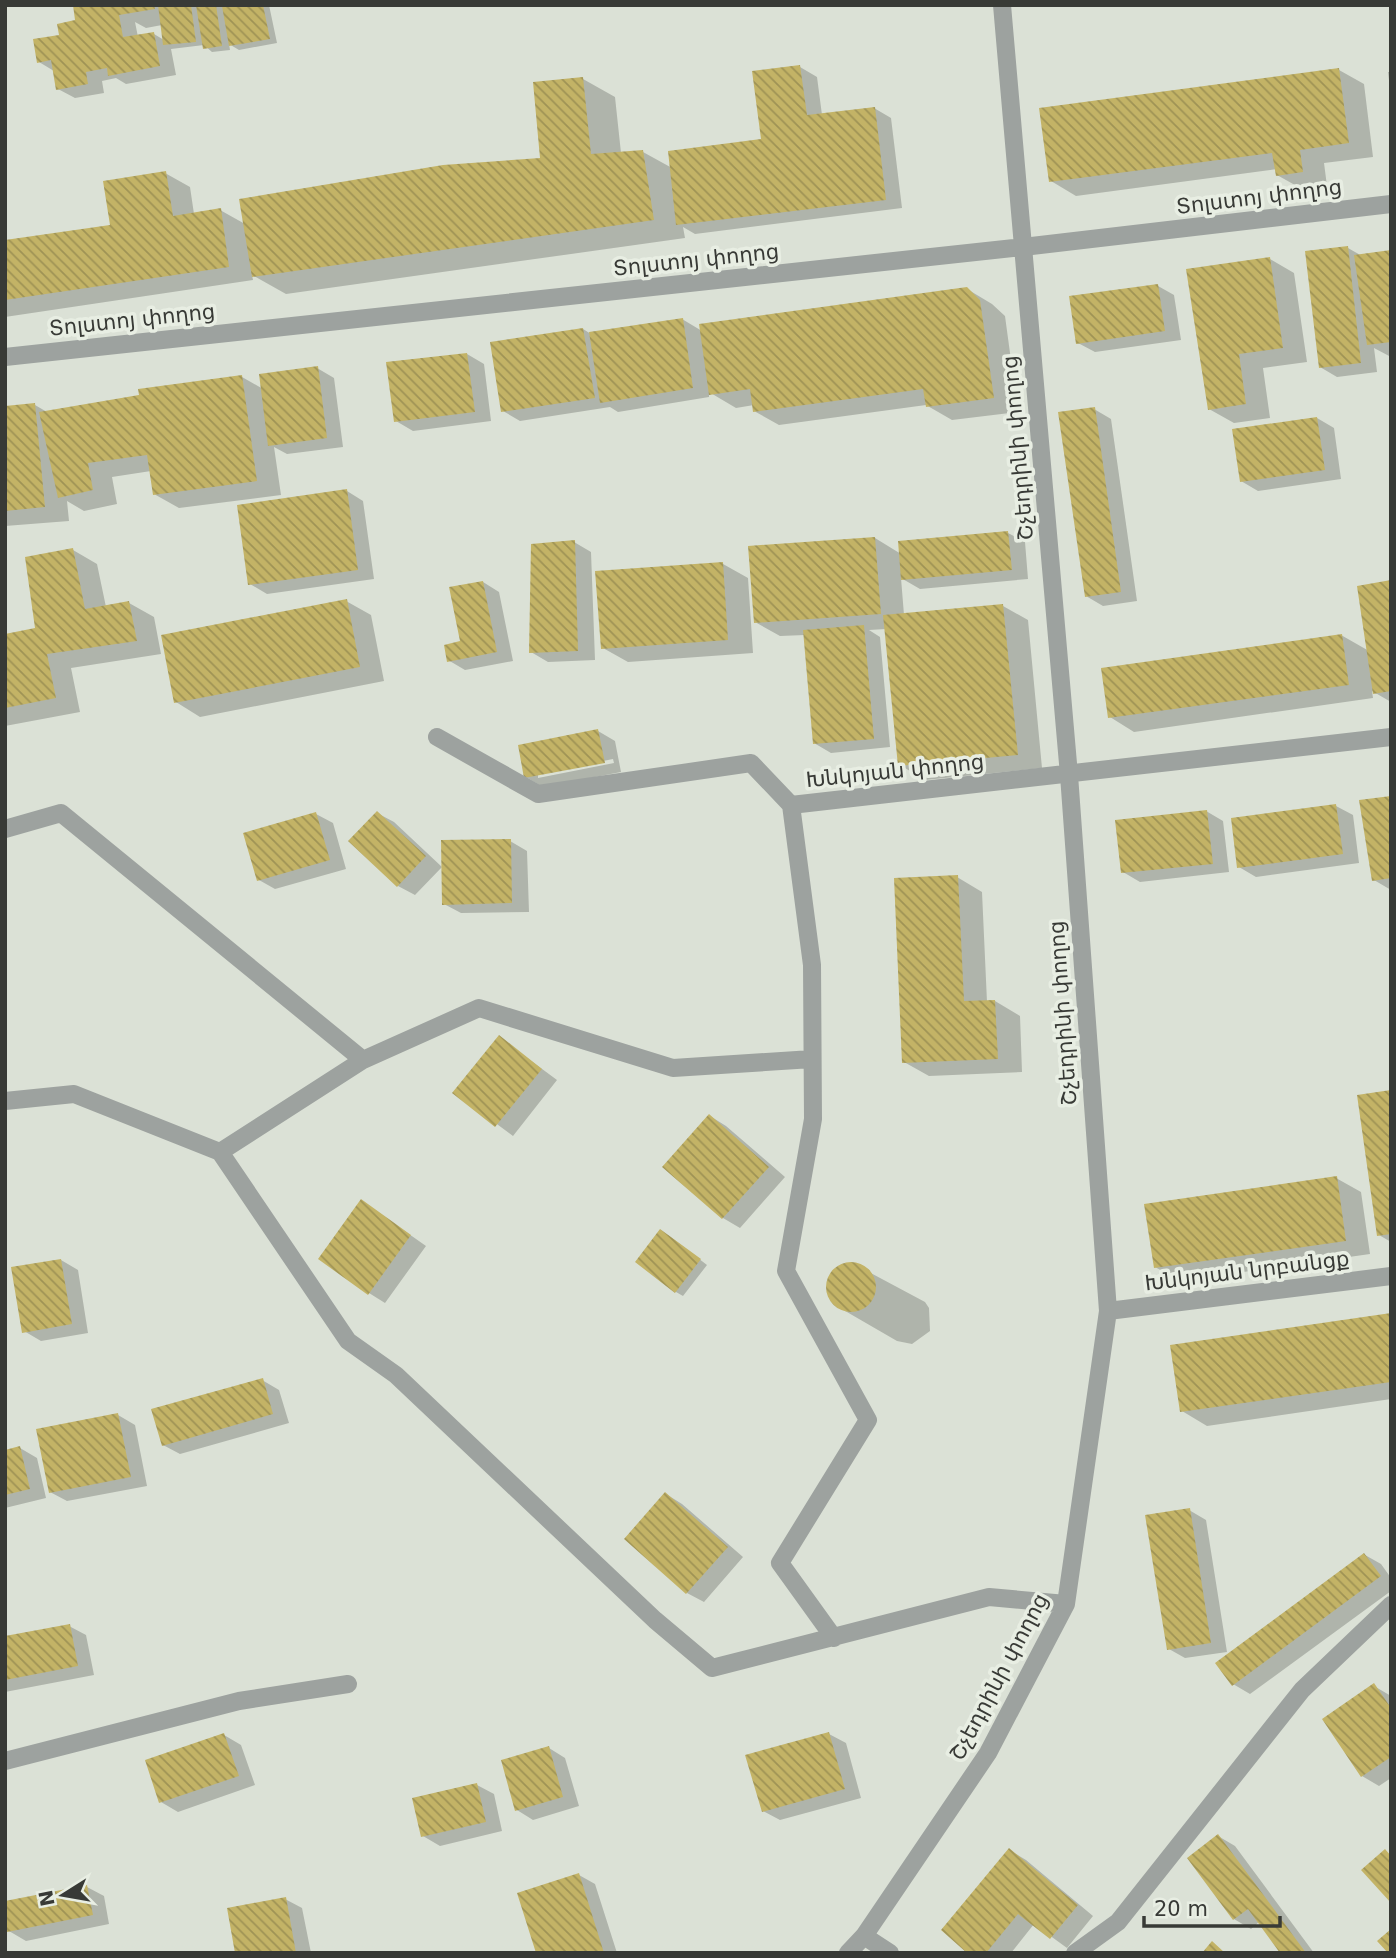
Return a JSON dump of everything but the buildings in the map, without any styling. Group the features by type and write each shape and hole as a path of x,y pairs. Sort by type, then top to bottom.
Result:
{"street":[{"name":"Շչեդրինի փողոց","path":"848,1953 864,1936 988,1753 1066,1604 1108,1311 1069,775 1002,5"},
{"name":"Տոլստոյ փողոց","path":"5,357 1023,247 1391,204"},
{"name":"Խնկոյան փողոց","path":"437,737 538,794 751,763 791,805 1391,737"},
{"path":"791,805 812,965 813,1119 786,1271 868,1420 780,1563 834,1638"},
{"path":"5,829 61,813 363,1060"},
{"path":"220,1152 363,1060 480,1008 673,1068 812,1059"},
{"path":"5,1101 74,1094 220,1152 348,1341 396,1376 655,1620 712,1668 989,1597 1066,1604"},
{"name":"Խնկոյան նրբանցք","path":"1108,1311 1391,1276"},
{"path":"1075,1953 1118,1922 1302,1690 1391,1605"},
{"path":"5,1760 239,1701 348,1684"},
{"path":"864,1936 890,1953"}]}
